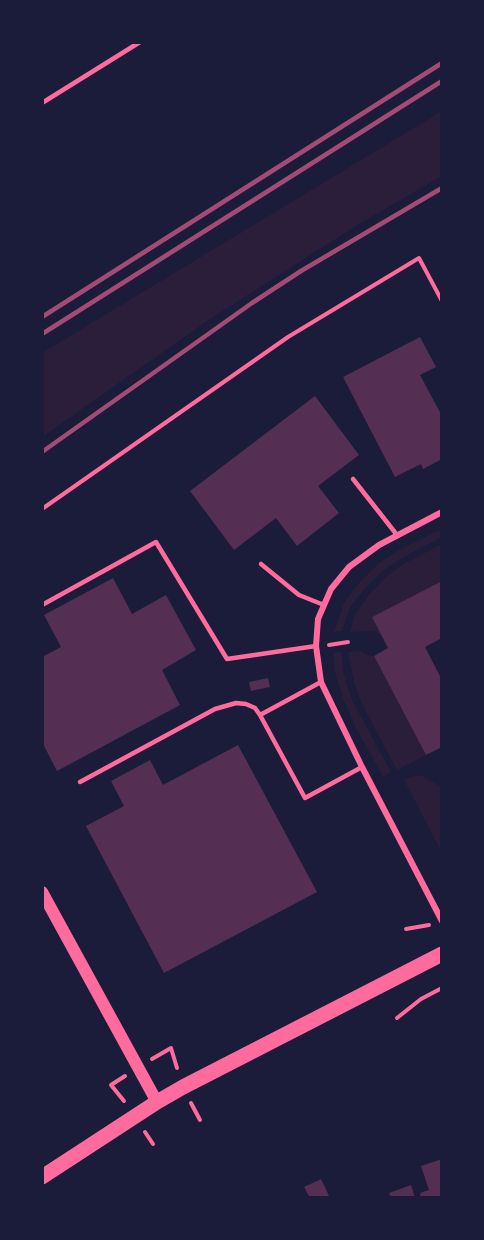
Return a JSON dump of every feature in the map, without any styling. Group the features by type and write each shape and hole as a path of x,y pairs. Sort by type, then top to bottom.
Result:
{"main road":[{"path":"42,892 157,1102"},
{"path":"42,1177 157,1102 442,954"}],"street":[{"path":"442,512 380,545 349,567 331,589 318,619 316,646 321,682 362,767 442,921"}],"lane":[{"path":"42,103 140,42"},
{"path":"353,479 398,535"},
{"path":"42,605 156,542 227,659 316,646"},
{"path":"261,564 299,595 324,605"},
{"path":"260,715 321,682"},
{"path":"80,782 215,709 236,703 255,708 305,798 362,767"}],"path":[{"path":"42,509 288,337 419,258 442,301"},
{"path":"406,929 433,924"},
{"path":"397,1018 421,999 442,988"}],"shaded area":[{"path":"442,111 442,176 359,224 210,319 42,437 42,353"},
{"path":"439,530 442,537 402,558 384,570 366,587 351,606 342,631 334,632 344,603 358,584 379,563"},
{"path":"442,544 442,581 372,617 382,636 375,631 350,632 355,614 385,578 403,564"},
{"path":"361,651 374,656 426,755 397,770 361,702 354,683 348,652"},
{"path":"341,652 344,675 352,700 391,772 383,777 344,701 335,672 333,653"},
{"path":"416,775 442,787 442,853 404,780"}],"building":[{"path":"420,337 436,367 420,375 442,416 442,459 423,469 421,464 395,477 343,377"},
{"path":"315,396 359,455 318,486 339,513 297,546 276,518 234,550 190,491"},
{"path":"113,578 132,614 166,595 196,650 162,670 180,705 57,771 42,742 42,657 61,647 44,615"},
{"path":"442,581 442,638 425,647 442,680 442,747 426,755 374,656 388,648 372,617"},
{"path":"268,678 270,687 251,691 249,682"},
{"path":"238,745 317,892 164,973 86,826 124,806 111,781 150,760 163,785"},
{"path":"442,1159 442,1198 421,1198 420,1193 429,1190 421,1166"},
{"path":"321,1179 330,1198 310,1198 304,1187"},
{"path":"411,1185 415,1198 391,1198 389,1193"}],"railway":[{"path":"42,317 442,63"},
{"path":"42,334 442,81"},
{"path":"42,452 252,303 301,271 442,188"}]}
